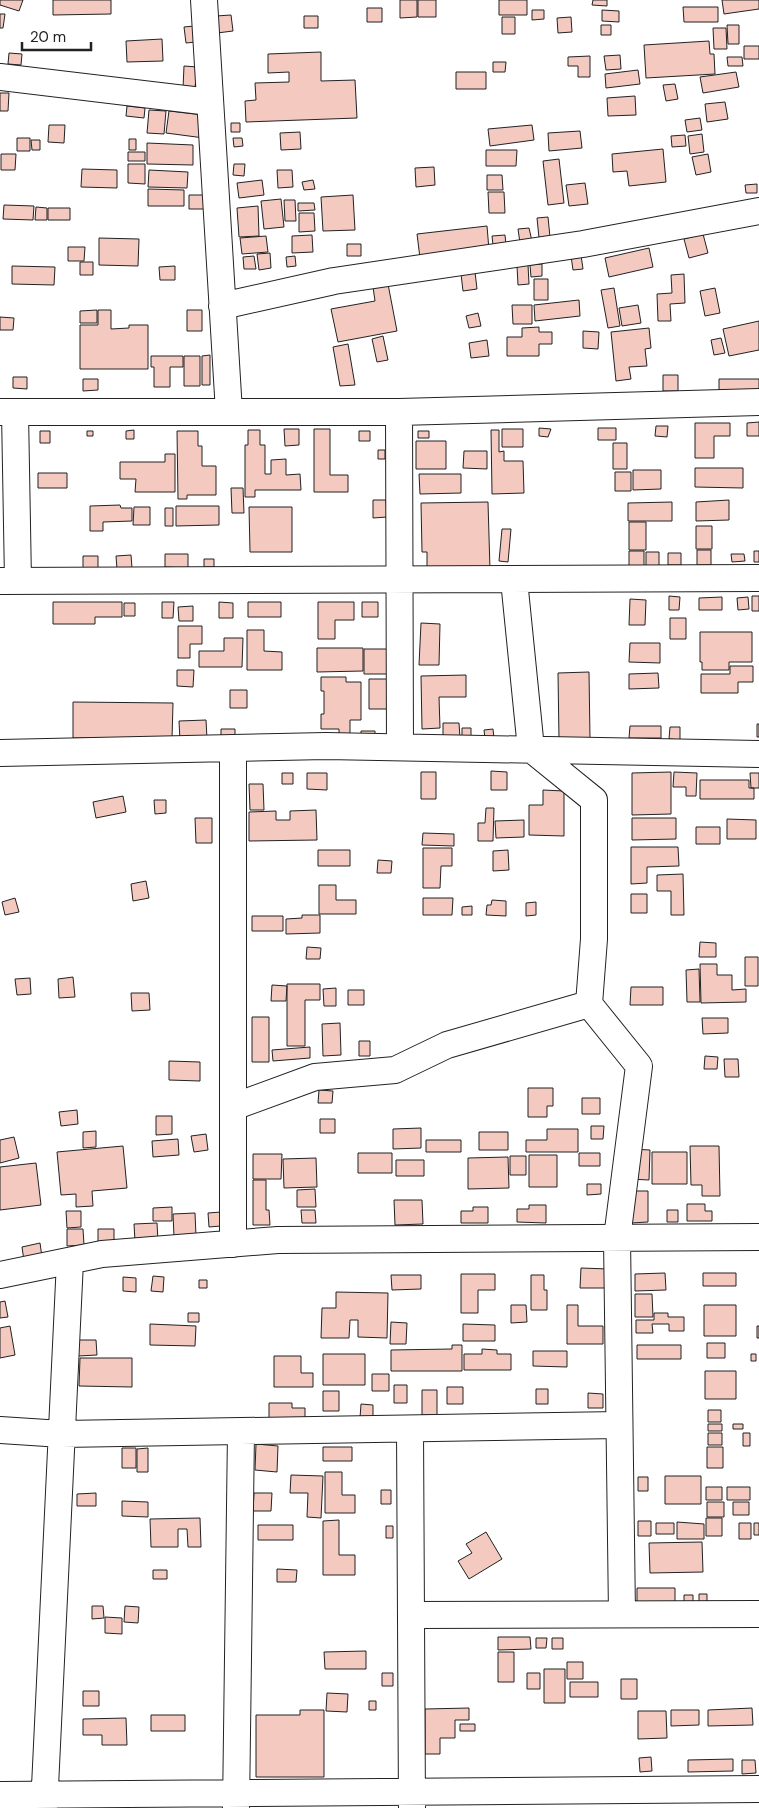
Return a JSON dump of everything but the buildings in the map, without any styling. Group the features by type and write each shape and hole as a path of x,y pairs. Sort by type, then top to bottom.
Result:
{"street":[{"path":"204,0 229,412"},
{"path":"0,77 210,102"},
{"path":"222,306 334,281 584,244 759,211"},
{"path":"759,402 399,412 7,412 9,581 401,581 759,578"},
{"path":"399,412 400,746"},
{"path":"514,580 531,749 594,800 594,940 590,1004 639,1066 618,1238 622,1614"},
{"path":"0,753 400,746 759,754"},
{"path":"232,748 233,1244"},
{"path":"233,1107 315,1077 395,1070 447,1045 590,1004"},
{"path":"0,1275 102,1254 278,1240 759,1237"},
{"path":"45,1802 70,1261"},
{"path":"0,1430 62,1434 619,1425"},
{"path":"410,1429 412,1800"},
{"path":"236,1801 241,1432"},
{"path":"411,1614 759,1614"},
{"path":"0,1795 45,1802 412,1800 759,1790"}]}
